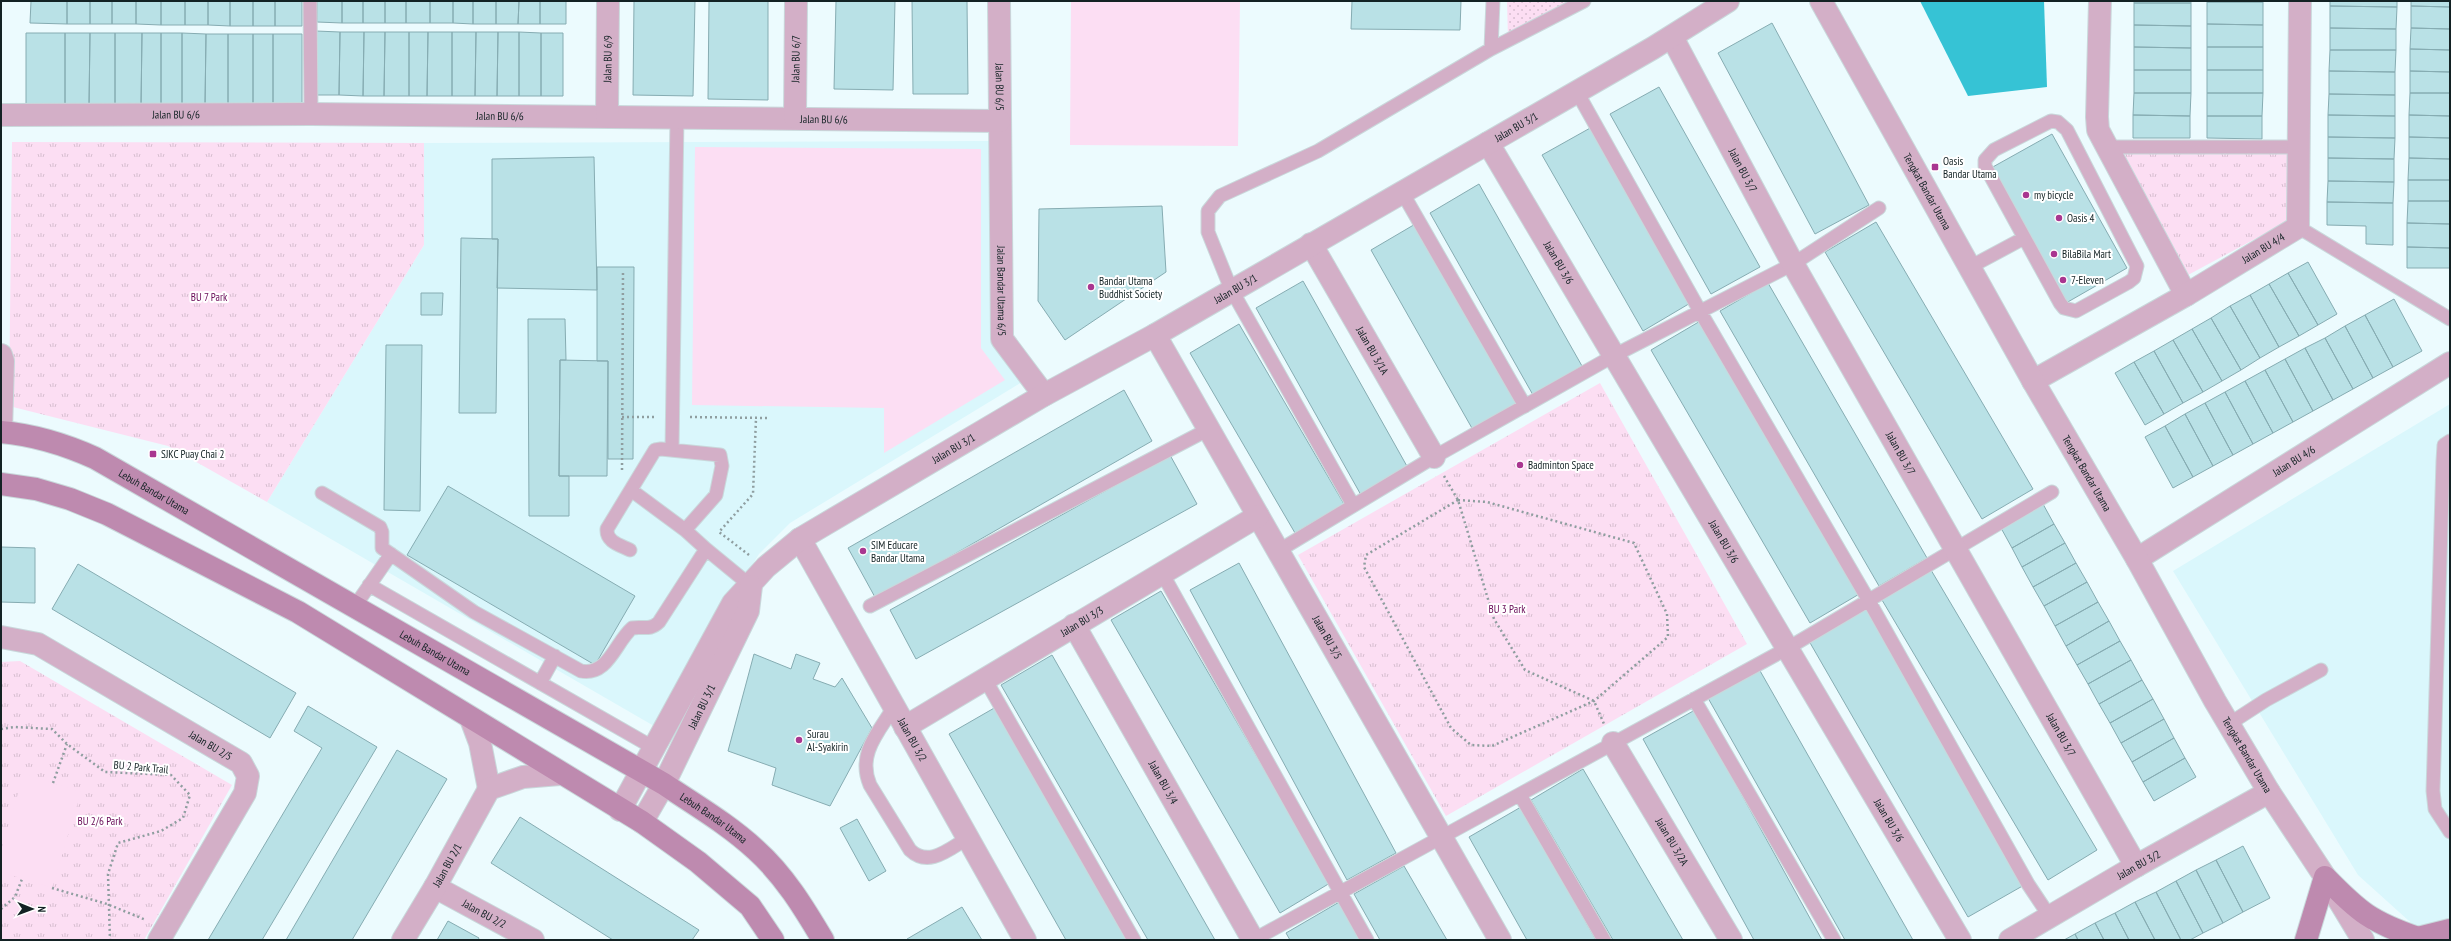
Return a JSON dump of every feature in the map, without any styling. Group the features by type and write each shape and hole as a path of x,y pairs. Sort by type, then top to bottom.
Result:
{"main road":[{"name":"Lebuh Bandar Utama","path":"1,432 30,435 58,442 95,458 664,784 727,826 756,850 803,905 823,940"},
{"path":"1,468 40,483 107,514 298,612 471,720 642,822 698,862 750,906 773,940"},
{"path":"1,484 70,498"},
{"path":"2306,940 2325,877 2356,909 2386,927 2414,939 2450,930"}],"street":[{"name":"Jalan BU 6/9","path":"607,116 608,1"},
{"name":"Jalan BU 6/7","path":"795,117 796,1"},
{"name":"Jalan BU 6/5","path":"999,1 1000,173"},
{"name":"Jalan BU 3/1","path":"620,810 733,603 751,586 766,567 800,539 1044,395 1155,335 1231,289 1672,37 1728,1"},
{"name":"Tengkat Bandar Utama","path":"1821,1 2033,381 2137,559 2229,724 2269,792 2325,877 2363,940"},
{"path":"2100,1 2096,117 2098,130 2186,295"},
{"path":"2298,227 2300,1"},
{"name":"Jalan BU 3/7","path":"1672,37 1793,264 2136,866"},
{"name":"Jalan BU 6/6","path":"1,115 310,114 795,117 999,121"},
{"name":"Jalan BU 3/6","path":"1488,143 1615,355 1960,940"},
{"name":"Jalan Bandar Utama 6/5","path":"1000,173 1002,339 1044,395"},
{"name":"Jalan BU 4/4","path":"2033,381 2186,295 2298,227"},
{"name":"Jalan BU 3/1A","path":"1311,244 1434,457"},
{"name":"Jalan BU 3/5","path":"1155,335 1500,940"},
{"path":"1,355 3,361 1,432"},
{"name":"Jalan BU 4/6","path":"2137,559 2450,363"},
{"name":"Jalan BU 3/3","path":"905,727 1258,516"},
{"name":"Jalan BU 3/2","path":"800,539 1025,940"},
{"name":"Jalan BU 3/1","path":"642,822 664,784 748,612 751,586"},
{"name":"Jalan BU 3/4","path":"1074,625 1253,940"},
{"name":"Jalan BU 2/5","path":"1,637 38,644 241,763 248,776 245,793 162,934"},
{"path":"471,720 480,743 489,789 523,777 560,774"},
{"name":"Jalan BU 3/2A","path":"1613,743 1731,940"},
{"name":"Jalan BU 2/1","path":"403,940 489,789"},
{"name":"Jalan BU 3/2","path":"2010,940 2136,866 2269,792"},
{"name":"Jalan BU 2/2","path":"435,886 532,940"}],"lane":[{"path":"310,1 310,114"},
{"path":"1491,49 1493,1"},
{"path":"1353,505 1231,289 1208,232 1208,211 1220,196 1318,151 1491,49 1584,1"},
{"path":"1577,92 1701,313 1869,601 2028,884 2050,917"},
{"path":"672,450 677,117"},
{"path":"2051,121 2058,122 2067,130 2136,260 2137,272 2130,282 2082,309 2070,310 2060,303 2024,238 1987,172 1985,160 1994,150 2051,121"},
{"path":"2107,147 2298,147"},
{"path":"1402,192 1524,406"},
{"path":"1278,551 1434,457 1615,355 1701,313 1793,264 1879,208"},
{"path":"2298,227 2450,319"},
{"path":"1970,267 2024,238"},
{"path":"870,606 1209,429"},
{"path":"2450,441 2444,446 2443,461 2433,791 2435,809 2450,832"},
{"path":"630,550 610,540 606,535 606,529 655,450 715,454 722,458 716,496 685,530"},
{"path":"631,490 685,530 751,586"},
{"path":"1253,940 1443,838 1613,743 1788,648 2052,492"},
{"path":"322,493 380,527 382,532 382,548 474,612 581,671 588,672 601,668 632,628 648,628 659,622 706,549"},
{"path":"355,606 391,554"},
{"path":"1162,574 1367,940"},
{"path":"369,585 654,748"},
{"path":"540,683 555,656"},
{"path":"2229,724 2266,700 2321,670"},
{"path":"985,679 1134,940"},
{"path":"1694,699 1834,940"},
{"path":"894,707 866,755 866,774 870,785 910,850 917,857 927,859 937,856 968,838"},
{"path":"1520,795 1604,940"}],"path":[{"path":"622,476 623,271"},
{"path":"755,559 720,532 753,494 756,418 769,418"},
{"path":"1434,457 1458,500 1494,619 1525,670 1594,701 1613,743"},
{"path":"1458,500 1487,502 1634,543 1667,614 1668,637 1594,701 1492,746 1471,745 1450,728 1364,567 1366,555 1458,500"},
{"name":"BU 2 Park Trail","path":"1,729 15,727 52,729 67,744 105,772 171,775 190,796 183,818 161,831 118,843 108,874 107,904 110,940"},
{"path":"53,783 67,744"},
{"path":"1,909 15,897 22,879"},
{"path":"52,888 107,904 162,934"}],"shaded area":[{"path":"991,141 994,341 1022,382 790,523 759,554 654,726 267,502 424,245 424,143"},
{"path":"2450,404 2450,924 2419,930 2358,875 2173,571"}],"green space":[{"path":"1071,1 1240,1 1238,146 1070,145"},
{"path":"1507,1 1573,1 1508,39"},
{"name":"BU 7 Park","path":"12,142 424,143 424,245 267,502 168,446 9,406"},
{"path":"695,147 981,149 981,348 1005,380 884,453 884,408 692,405"},
{"path":"2123,152 2291,153 2292,219 2188,275"},
{"name":"BU 3 Park","path":"1600,383 1747,644 1446,816 1298,555"},
{"name":"BU 2/6 Park","path":"20,661 232,785 144,940 1,940 1,662"},
{"path":"24,774 81,792 52,888 1,872 1,850"}],"water":[{"path":"1920,1 2044,1 2047,87 1968,96"}],"building":[{"path":"31,1 67,1 67,24 30,23"},
{"path":"67,1 90,1 90,24 67,24"},
{"path":"90,1 112,1 112,24 90,24"},
{"path":"112,1 136,1 136,24 112,24"},
{"path":"136,1 161,1 161,25 136,24"},
{"path":"161,1 185,1 185,25 161,25"},
{"path":"185,1 208,1 208,25 185,25"},
{"path":"208,1 230,1 230,26 208,25"},
{"path":"230,1 253,1 253,26 230,26"},
{"path":"253,1 275,1 275,26 253,26"},
{"path":"275,1 302,1 302,26 275,26"},
{"path":"317,1 342,1 342,23 317,22"},
{"path":"342,1 363,1 363,23 342,23"},
{"path":"363,1 385,1 385,23 363,23"},
{"path":"385,1 406,1 406,23 385,23"},
{"path":"406,1 430,1 430,23 406,23"},
{"path":"430,1 453,1 453,23 430,23"},
{"path":"453,1 473,1 473,24 453,23"},
{"path":"473,1 496,1 496,24 473,24"},
{"path":"496,1 519,1 518,24 496,24"},
{"path":"519,1 540,1 540,24 518,24"},
{"path":"540,1 566,1 566,24 540,24"},
{"path":"634,1 695,1 693,96 633,95"},
{"path":"709,1 768,1 768,100 708,99"},
{"path":"836,1 895,1 893,90 834,89"},
{"path":"912,1 967,1 968,94 913,94"},
{"path":"1352,1 1461,1 1460,30 1351,29"},
{"path":"2134,1 2191,1 2191,3 2134,3"},
{"path":"2263,1 2263,2 2207,2"},
{"path":"2330,1 2397,1 2397,7 2330,6"},
{"path":"2411,1 2450,1 2450,7 2411,6"},
{"path":"2207,2 2263,2 2263,25 2207,24"},
{"path":"2134,3 2191,3 2191,26 2134,25"},
{"path":"2330,6 2397,7 2396,29 2330,28"},
{"path":"2411,6 2450,7 2450,29 2411,28"},
{"path":"1772,23 1869,205 1815,234 1718,53"},
{"path":"2207,24 2263,25 2263,47 2207,47"},
{"path":"2134,25 2191,26 2191,48 2134,47"},
{"path":"2330,28 2396,29 2396,50 2330,50"},
{"path":"2411,28 2450,29 2450,50 2410,49"},
{"path":"316,31 340,32 339,95 316,95"},
{"path":"340,32 364,32 363,96 339,95"},
{"path":"364,32 385,32 384,96 363,96"},
{"path":"385,32 409,32 409,96 384,96"},
{"path":"409,32 428,32 427,96 409,96"},
{"path":"428,32 452,32 452,96 427,96"},
{"path":"452,32 476,32 475,96 452,96"},
{"path":"476,32 498,32 497,96 475,96"},
{"path":"498,32 519,32 519,96 497,96"},
{"path":"519,32 541,33 541,96 519,96"},
{"path":"26,33 65,33 65,106 26,106"},
{"path":"65,33 90,33 89,106 65,106"},
{"path":"90,33 115,33 115,106 89,106"},
{"path":"115,33 142,33 141,106 115,106"},
{"path":"142,33 161,33 161,106 141,106"},
{"path":"161,33 182,33 182,106 161,106"},
{"path":"182,33 206,34 205,106 182,106"},
{"path":"541,33 563,33 563,96 541,96"},
{"path":"206,34 228,34 228,106 205,106"},
{"path":"228,34 253,34 253,106 228,106"},
{"path":"253,34 273,34 273,107 253,106"},
{"path":"273,34 302,34 302,107 273,107"},
{"path":"2134,47 2191,48 2191,70 2134,70"},
{"path":"2207,47 2263,47 2263,70 2207,70"},
{"path":"2410,49 2450,50 2450,72 2410,71"},
{"path":"2330,50 2396,50 2395,72 2329,71"},
{"path":"2134,70 2191,70 2191,93 2134,93"},
{"path":"2207,70 2263,70 2263,93 2207,93"},
{"path":"2329,71 2395,72 2395,95 2329,94"},
{"path":"2410,71 2450,72 2450,93 2410,93"},
{"path":"1659,87 1760,267 1711,294 1610,114"},
{"path":"2134,93 2191,93 2190,116 2133,115"},
{"path":"2207,93 2263,93 2262,116 2207,116"},
{"path":"2410,93 2450,93 2450,116 2409,115"},
{"path":"2329,94 2395,95 2395,116 2328,115"},
{"path":"2133,115 2190,116 2190,138 2133,138"},
{"path":"2328,115 2395,116 2395,138 2328,137"},
{"path":"2409,115 2450,116 2450,138 2409,137"},
{"path":"2207,116 2262,116 2262,139 2207,138"},
{"path":"1592,127 1692,302 1643,331 1542,155"},
{"name":"Oasis 4","path":"2052,134 2127,268 2066,303 1991,168"},
{"path":"2328,137 2395,138 2394,159 2328,158"},
{"path":"2409,137 2450,138 2450,159 2409,158"},
{"path":"594,157 597,290 497,288 498,239 492,239 492,159"},
{"path":"2328,158 2394,159 2394,182 2328,181"},
{"path":"2409,158 2450,159 2450,180 2408,180"},
{"path":"2408,180 2450,180 2450,201 2408,201"},
{"path":"2328,181 2394,182 2393,203 2327,202"},
{"path":"1479,184 1582,366 1533,395 1430,213"},
{"path":"2408,201 2450,201 2450,224 2407,223"},
{"path":"2327,202 2393,203 2393,245 2366,244 2366,226 2327,225"},
{"name":"Bandar Utama Buddhist Society","path":"1162,206 1166,272 1065,340 1038,301 1039,209"},
{"path":"1876,222 2033,489 1982,519 1825,252"},
{"path":"1417,223 1519,404 1473,430 1371,250"},
{"path":"2407,223 2450,224 2450,248 2407,247"},
{"path":"461,238 498,239 496,413 459,413"},
{"path":"2407,247 2450,248 2450,268 2407,268"},
{"path":"2308,262 2337,314 2318,325 2288,273"},
{"path":"597,267 634,267 633,459 608,459 608,361 597,361"},
{"path":"2288,273 2318,325 2299,336 2269,284"},
{"path":"1303,281 1408,468 1361,495 1256,308"},
{"path":"1768,283 1927,558 1879,586 1720,311"},
{"path":"2269,284 2299,336 2279,347 2250,295"},
{"path":"421,293 443,293 442,315 421,315"},
{"path":"2250,295 2279,347 2260,358 2230,306"},
{"path":"2394,299 2422,351 2393,367 2365,315"},
{"path":"2230,306 2260,358 2241,370 2211,318"},
{"path":"2365,315 2393,367 2373,378 2345,326"},
{"path":"2211,318 2241,370 2222,381 2192,329"},
{"path":"528,319 565,319 566,360 560,360 559,476 569,476 569,516 529,516"},
{"path":"1702,320 1861,593 1810,623 1651,350"},
{"path":"1239,324 1344,504 1295,533 1190,353"},
{"path":"2345,326 2373,378 2353,389 2325,338"},
{"path":"2192,329 2222,381 2203,392 2173,340"},
{"path":"2325,338 2353,389 2333,400 2305,348"},
{"path":"2173,340 2203,392 2183,403 2154,351"},
{"path":"386,345 422,345 420,511 384,510"},
{"path":"2305,348 2333,400 2313,411 2285,359"},
{"path":"2154,351 2183,403 2164,414 2134,362"},
{"path":"2285,359 2313,411 2293,422 2265,370"},
{"path":"560,360 608,361 607,476 559,476"},
{"path":"2134,362 2164,414 2145,425 2115,373"},
{"path":"2265,370 2293,422 2273,433 2245,381"},
{"path":"2245,381 2273,433 2253,444 2225,392"},
{"path":"1124,390 1152,441 876,599 848,548"},
{"path":"2225,392 2253,444 2233,455 2205,403"},
{"path":"2205,403 2233,455 2213,466 2185,414"},
{"path":"2185,414 2213,466 2193,477 2165,426"},
{"path":"2165,426 2193,477 2173,488 2145,437"},
{"path":"1170,455 1197,504 916,659 890,610"},
{"path":"448,486 635,596 595,665 407,555"},
{"path":"2043,504 2054,524 2012,548 2001,528"},
{"path":"2054,524 2065,543 2022,567 2012,548"},
{"path":"2065,543 2076,563 2033,587 2022,567"},
{"path":"1,547 35,548 35,603 1,602"},
{"path":"1239,563 1396,853 1347,880 1190,590"},
{"path":"2076,563 2087,582 2044,606 2033,587"},
{"path":"78,564 296,693 270,738 52,609"},
{"path":"1931,570 2097,850 2048,880 1882,600"},
{"path":"2087,582 2098,602 2055,626 2044,606"},
{"path":"1161,591 1330,883 1280,913 1111,620"},
{"path":"2098,602 2109,621 2066,646 2055,626"},
{"path":"1867,607 2026,884 1968,917 1809,641"},
{"path":"2109,621 2120,641 2077,665 2066,646"},
{"path":"2120,641 2131,660 2088,684 2077,665"},
{"name":"Surau Al-Syakirin","path":"754,654 791,669 796,654 820,663 813,679 835,687 842,678 872,728 830,806 772,785 776,768 728,751"},
{"path":"1052,655 1215,940 1148,940 1001,685"},
{"path":"2131,660 2142,680 2099,704 2088,684"},
{"path":"1759,669 1913,940 1845,940 1708,698"},
{"path":"2142,680 2153,699 2110,723 2099,704"},
{"path":"2153,699 2164,719 2121,743 2110,723"},
{"path":"308,706 377,747 262,940 208,940 322,748 294,731"},
{"path":"996,707 1128,940 1066,940 949,734"},
{"path":"1695,710 1822,940 1754,940 1643,739"},
{"path":"2164,719 2174,738 2132,762 2121,743"},
{"path":"2174,738 2185,758 2143,782 2132,762"},
{"path":"397,750 447,779 352,940 286,940"},
{"path":"2185,758 2196,777 2154,801 2143,782"},
{"path":"1583,769 1683,940 1613,940 1531,800"},
{"path":"1521,807 1596,940 1527,940 1469,837"},
{"path":"520,817 699,930 692,940 613,940 491,863"},
{"path":"857,819 886,871 869,881 840,828"},
{"path":"2243,846 2270,898 2243,912 2216,860"},
{"path":"2216,860 2243,912 2223,923 2196,870"},
{"path":"1404,866 1447,940 1380,940 1354,894"},
{"path":"2196,870 2223,923 2203,933 2176,881"},
{"path":"2176,881 2203,933 2190,940 2181,940 2156,892"},
{"path":"2156,892 2181,940 2155,940 2135,902"},
{"path":"1341,901 1363,940 1290,940 1286,933"},
{"path":"2135,902 2155,940 2129,940 2115,913"},
{"path":"962,907 982,940 907,939"},
{"path":"2115,913 2129,940 2104,940 2095,923"},
{"path":"448,921 479,938 478,940 437,940"},
{"path":"2095,923 2104,940 2078,940 2075,934"},
{"path":"2075,934 2078,940 2064,940"}],"place":[{"name":"Oasis Bandar Utama","path":"1935,167"},
{"name":"my bicycle","path":"2026,195"},
{"name":"Oasis 4","path":"2059,218"},
{"name":"BilaBila Mart","path":"2054,254"},
{"name":"7-Eleven","path":"2063,280"},
{"name":"Bandar Utama Buddhist Society","path":"1091,287"},
{"name":"SJKC Puay Chai 2","path":"153,454"},
{"name":"Badminton Space","path":"1520,465"},
{"name":"SIM Educare Bandar Utama","path":"863,551"},
{"name":"Surau Al-Syakirin","path":"799,740"}]}
